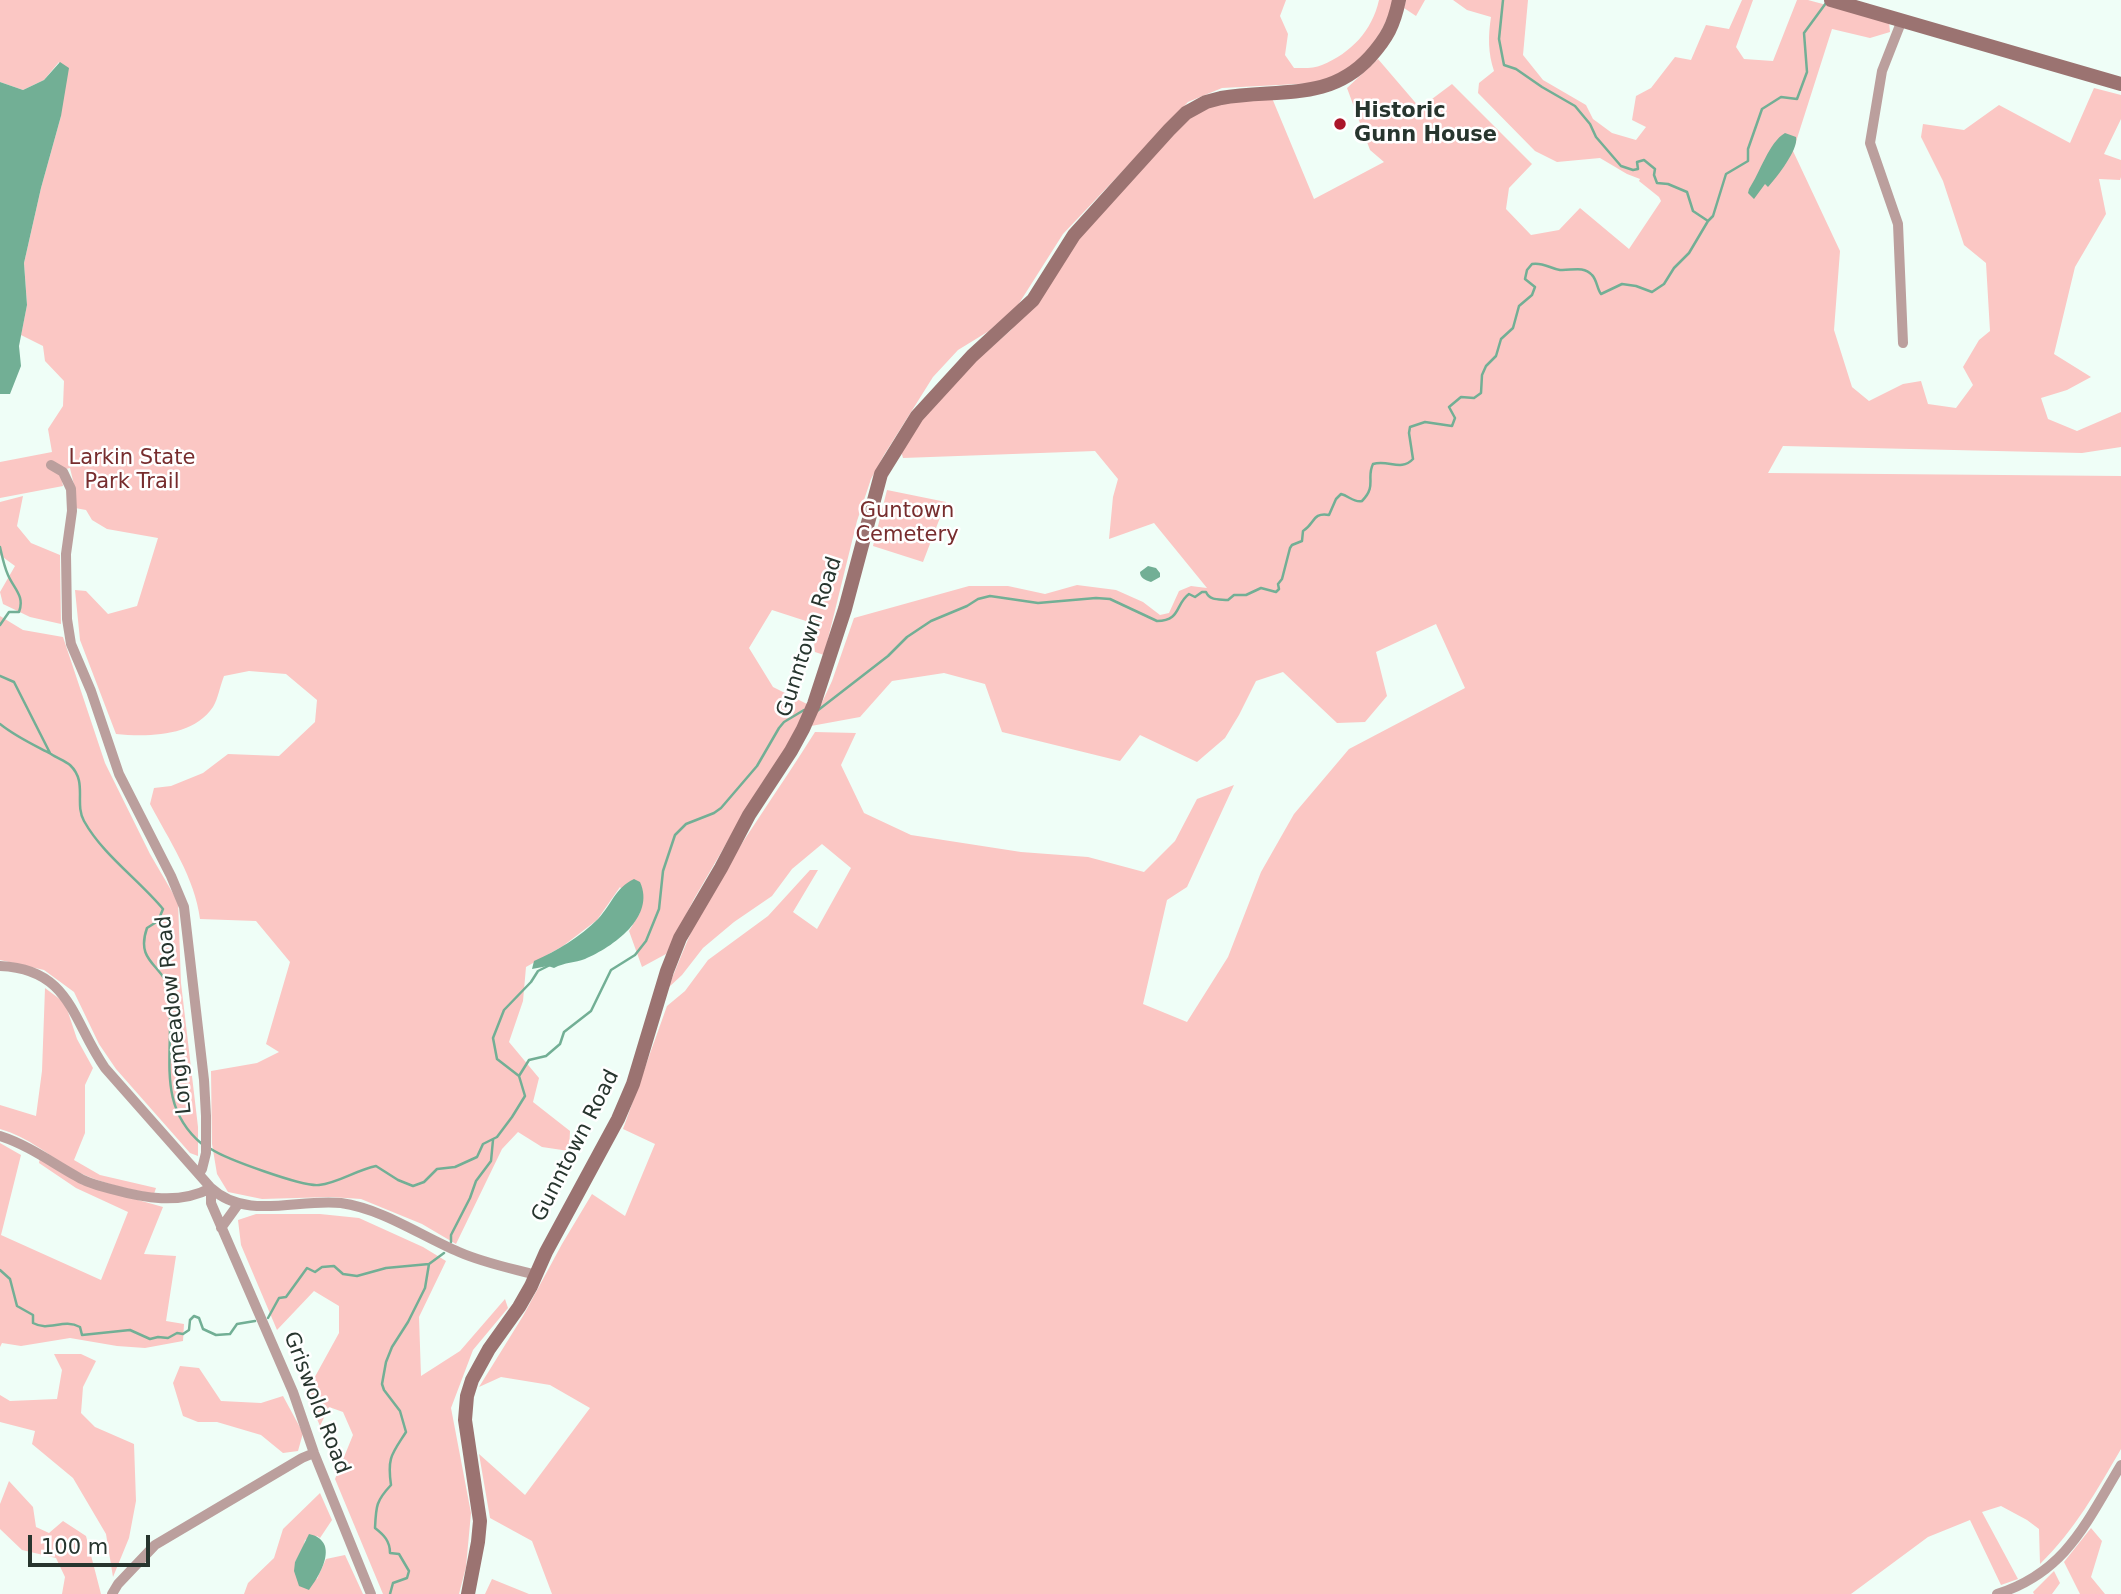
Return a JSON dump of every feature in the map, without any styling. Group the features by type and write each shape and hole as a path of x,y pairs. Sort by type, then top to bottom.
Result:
{"street":[{"name":"Gunntown Road","path":"468,1594 480,1521 466,1433 467,1396 479,1364 519,1307 627,1099 680,938 749,815 791,751 814,704 845,609 881,474 918,416 972,356 1033,300 1074,235 1186,113 1206,102 1221,98 1314,89 1337,83 1363,64 1384,40 1393,26 1399,0"},
{"path":"1834,1 2121,84"},
{"path":"1902,20 1882,71 1870,143 1898,224 1903,343"},
{"name":"Longmeadow Road","path":"51,465 63,472 71,489 72,511 66,554 71,644 91,691 119,774 172,876 184,907 206,1116 206,1153 199,1174"},
{"path":"0,966 38,975 63,993 105,1068 211,1188 227,1199 259,1206 321,1203 351,1205 386,1217 473,1258 536,1275"},
{"path":"0,1136 38,1152 79,1178 141,1198 179,1197 198,1194 211,1188"},
{"name":"Griswold Road","path":"211,1188 211,1203 293,1392 314,1453 371,1594"},
{"path":"221,1228 239,1203"},
{"path":"112,1594 155,1545 314,1453"},
{"path":"1997,1594 2036,1578 2054,1562 2082,1529 2121,1465"}],"green space":[{"name":"Larkin State Park Trail","path":"0,0 1286,0 1280,16 1288,34 1285,55 1294,68 1312,68 1332,60 1359,40 1371,22 1379,0 1393,0 1383,27 1366,52 1343,72 1330,79 1316,83 1222,88 1188,102 1063,234 1018,305 989,331 958,350 933,377 871,479 857,521 824,655 815,652 812,623 772,610 749,648 773,687 809,705 794,736 758,789 694,899 666,954 642,967 629,931 640,913 620,887 597,920 563,946 526,967 523,1001 509,1042 539,1078 533,1102 570,1131 569,1151 542,1147 518,1132 502,1149 456,1244 422,1224 361,1199 262,1199 228,1192 217,1174 212,1144 211,1071 257,1063 279,1052 266,1044 290,962 256,921 200,919 187,874 150,804 154,788 171,786 203,773 228,754 279,756 315,722 317,700 286,674 249,671 224,676 213,707 204,717 182,730 155,735 116,734 80,640 75,590 86,591 108,614 137,606 158,538 107,529 92,520 86,510 75,508 75,489 70,468 59,466 63,486 0,498 0,462 52,452 48,429 63,406 64,381 45,361 43,346 21,335 27,305 24,263 61,116 59,62 44,80 23,90 0,82"},
{"path":"1406,0 1425,0 1416,16 1404,8"},
{"path":"1453,0 1528,0 1523,55 1543,80 1586,105 1593,119 1612,133 1636,140 1646,127 1632,120 1636,96 1651,88 1675,57 1691,60 1706,25 1729,29 1742,0 1753,0 1736,47 1744,59 1773,61 1797,0 1808,0 1889,22 1890,32 1870,38 1832,29 1793,151 1840,251 1834,330 1852,387 1869,401 1903,384 1921,381 1928,404 1956,408 1973,385 1963,367 1979,340 1990,331 1986,263 1964,245 1943,181 1921,137 1923,124 1964,130 1999,105 2070,143 2094,88 2121,95 2121,119 2104,154 2121,160 2121,177 2120,180 2099,179 2106,214 2075,267 2054,354 2091,377 2067,390 2041,398 2048,419 2077,431 2121,412 2121,447 2082,453 1783,446 1768,473 2121,476 2121,1449 2075,1523 2040,1564 2039,1529 2001,1506 1982,1512 2018,1579 2001,1585 1970,1520 1928,1537 1851,1594 552,1594 532,1541 490,1518 479,1454 525,1495 590,1408 550,1385 501,1377 479,1387 592,1194 625,1216 655,1144 623,1129 667,1006 685,991 708,960 768,916 810,870 818,870 793,912 817,929 851,868 822,844 792,869 772,896 734,922 703,948 668,988 705,904 815,732 856,733 841,765 864,813 911,835 1021,852 1088,857 1144,872 1175,841 1197,799 1234,785 1187,887 1167,900 1143,1004 1187,1022 1228,957 1261,872 1294,814 1349,749 1465,688 1436,624 1376,652 1387,696 1365,722 1337,723 1283,672 1256,681 1225,738 1197,762 1140,735 1120,761 1002,732 985,684 944,673 892,681 860,717 811,726 832,681 854,618 969,586 1008,586 1045,594 1077,585 1116,590 1143,602 1160,615 1169,613 1179,591 1191,586 1207,588 1154,523 1109,539 1113,497 1118,479 1095,451 903,458 901,451 918,424 956,378 1011,330 1088,226 1194,113 1213,104 1272,98 1314,199 1384,162 1370,150 1347,88 1378,59 1420,108 1452,84 1532,164 1509,188 1506,209 1531,235 1559,230 1580,208 1629,249 1661,201 1659,197 1639,181 1640,179 1600,158 1557,162 1535,151 1478,93 1479,83 1494,71 1489,44 1491,17 1467,10"},
{"name":"Guntown Cemetery","path":"887,490 946,502 923,562 873,546"},
{"path":"23,496 17,526 31,543 60,555 61,624 30,617 3,604 0,592 15,566 0,555 0,502"},
{"path":"0,616 23,630 63,637 105,763 150,854 178,902 181,983 198,1127 198,1156 190,1153 116,1069 99,1044 74,992 44,970 0,960"},
{"path":"45,988 65,1003 77,1039 93,1068 85,1085 85,1133 74,1160 100,1175 156,1188 154,1194 85,1175 30,1142 0,1129 0,1105 36,1116 42,1071"},
{"path":"0,1143 21,1155 1,1235 101,1280 128,1212 76,1188 39,1163 40,1157 81,1184 163,1207 144,1254 176,1256 166,1321 184,1324 183,1341 145,1348 70,1338 21,1346 2,1343 0,1347"},
{"path":"256,1214 320,1214 359,1218 423,1247 446,1261 419,1317 421,1376 460,1351 505,1299 508,1308 473,1350 451,1408 471,1513 466,1567 459,1594 383,1594 335,1479 353,1435 343,1412 329,1407 320,1426 306,1393 339,1333 339,1306 314,1291 277,1330 241,1245 238,1220"},
{"path":"54,1354 81,1354 96,1361 83,1387 81,1413 95,1427 134,1444 136,1501 129,1538 113,1577 106,1534 73,1478 32,1444 35,1431 0,1422 0,1395 10,1401 57,1399 62,1370"},
{"path":"180,1366 199,1368 221,1401 261,1403 283,1396 303,1433 298,1451 283,1453 261,1435 217,1422 198,1422 183,1416 173,1383"},
{"path":"9,1481 33,1507 36,1527 49,1533 63,1521 86,1536 101,1594 62,1594 65,1577 56,1558 22,1550 0,1529 0,1504"},
{"path":"320,1493 332,1520 320,1538 317,1536 305,1540 295,1562 317,1579 326,1559 345,1555 363,1594 244,1594 248,1583 274,1558 283,1529"},
{"path":"2091,1528 2102,1541 2091,1577 2105,1594 2080,1594 2064,1562"},
{"path":"2054,1571 2060,1583 2052,1594 2034,1594 2033,1592"},
{"path":"492,1579 529,1594 485,1594"}],"shaded area":[{"path":"60,62 69,68 61,116 24,263 27,305 19,346 21,366 10,394 0,394 0,82 23,90 44,80"},
{"path":"1785,133 1796,137 1794,148 1777,177 1768,187 1765,184 1754,199 1748,193 1749,189 1769,150"},
{"path":"1148,566 1156,568 1160,573 1160,577 1151,582 1145,580 1140,572"},
{"path":"634,879 640,882 642,907 637,919 619,939 585,959 554,968 548,966 532,969 534,961 568,943 591,926 618,892"},
{"path":"309,1534 324,1543 326,1551 322,1567 309,1590 299,1586 294,1571 295,1562"}],"waterway":[{"path":"1503,0 1499,39 1504,65 1516,69 1575,106 1590,124 1596,137 1621,166 1638,169 1637,162 1644,160 1655,169 1657,183 1668,184 1687,192 1693,211 1708,221"},
{"path":"817,711 888,656 907,637 931,621 978,599 990,596 1038,603 1110,599 1157,621 1174,615 1189,594 1195,597 1206,592 1212,598 1228,600 1234,595 1246,595 1261,588 1276,592 1290,548 1302,541 1303,531 1316,517 1329,515 1341,494 1362,501 1369,491 1373,464 1404,465 1413,459 1410,427 1425,422 1452,426 1455,418 1449,407 1461,397 1474,398 1481,393 1482,375 1486,366 1496,356 1501,339 1513,328 1519,306 1532,295 1535,287 1525,279 1532,264 1543,264 1560,270 1585,270 1594,277 1601,294 1622,284 1652,292 1664,284 1674,268 1689,253 1713,216 1726,174 1748,161 1748,149 1762,109 1781,97 1797,99 1807,72 1804,33 1826,3"},
{"path":"0,547 10,580 21,601 19,612 9,612 0,625"},
{"path":"0,676 14,682 50,753"},
{"path":"519,1076 529,1060 546,1056 560,1044 564,1032 591,1011 611,970 635,955 646,941 659,909 663,871 675,835 686,824 721,808 757,766 784,722 804,710"},
{"path":"0,724 70,765 80,785 80,807 84,821 111,856 163,909 158,921 147,928 144,948 171,993 169,1069 174,1101 179,1116 202,1144"},
{"path":"211,1149 265,1172 297,1182 319,1185 376,1166 413,1186 424,1182 437,1169 455,1167 477,1157 483,1144 497,1137 525,1096 519,1076 497,1059 493,1038 504,1010 538,971 550,965"},
{"path":"451,1242 451,1235 476,1181 491,1161 493,1140"},
{"path":"268,1318 279,1298 286,1297 307,1268 315,1272 322,1267 334,1266 343,1274 357,1276 386,1268 429,1264 444,1253"},
{"path":"390,1594 393,1583 407,1578 409,1571 399,1554 390,1553 386,1539 375,1528 376,1514 382,1495 391,1485 392,1456 406,1432 400,1411 382,1384 392,1347 425,1288 429,1264"},
{"path":"0,1270 10,1279 17,1306 33,1315 33,1323 45,1326 74,1325 80,1327 82,1335 130,1330 150,1339 168,1338 189,1330 190,1320 194,1316 199,1318 203,1329 216,1335 230,1334 237,1324 255,1321"}],"place":[{"name":"Historic Gunn House","path":"1340,124"}]}
